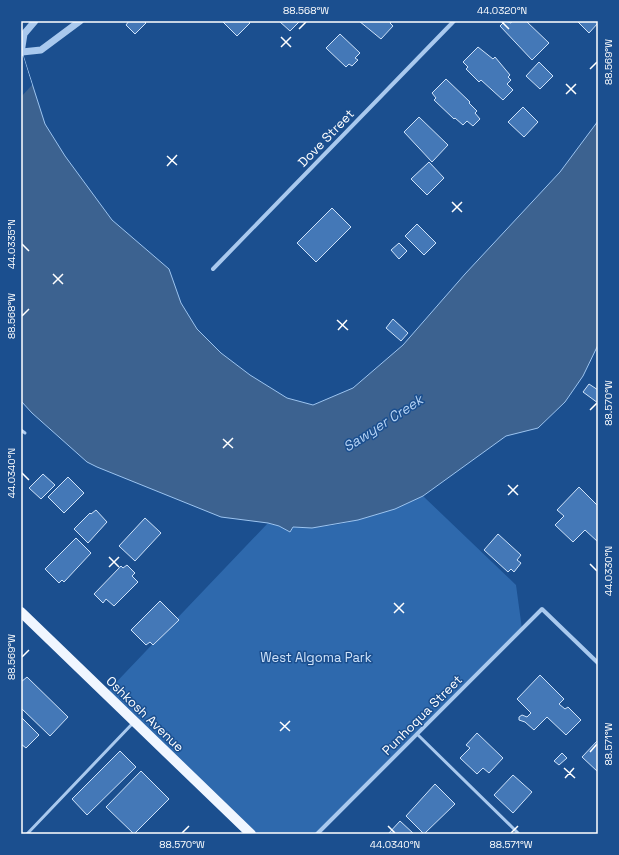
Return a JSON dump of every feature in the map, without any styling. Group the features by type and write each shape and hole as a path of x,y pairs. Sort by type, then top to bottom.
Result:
{"main road":[{"name":"Oshkosh Avenue","path":"21,612 251,834"}],"street":[{"path":"35,21 24,34 21,52 41,50 80,21"},
{"name":"Dove Street","path":"213,269 454,21"},
{"name":"Punhoqua Street","path":"317,834 542,609 598,663"}],"lane":[{"path":"21,430 25,433"},
{"path":"27,834 134,721"},
{"path":"417,734 519,834"}],"green space":[{"name":"West Algoma Park","path":"423,496 516,585 522,629 317,834 251,834 105,694 268,523 279,526 290,532 293,527 327,526 376,515"}],"water":[{"name":"Sawyer Creek","path":"21,49 45,124 65,156 112,220 169,269 181,303 197,329 221,353 250,375 287,398 313,405 353,388 403,345 465,274 560,172 598,121 598,345 583,376 565,402 538,428 506,436 423,496 395,509 358,520 312,528 293,527 290,532 279,526 268,523 221,517 87,462 32,413 21,401"}],"pier":[{"path":"21,49 32,85 21,97"}],"building":[{"path":"129,21 144,21 146,23 135,34 126,25"},
{"path":"222,21 248,21 250,23 237,36"},
{"path":"279,21 300,21 290,31"},
{"path":"359,21 391,21 390,23 393,26 381,39"},
{"path":"505,21 511,23 512,21 526,21 549,43 532,60 500,26"},
{"path":"577,21 598,21 598,23 589,33"},
{"path":"340,34 360,53 355,58 358,60 352,66 349,64 346,67 326,48"},
{"path":"478,47 493,59 495,57 510,75 508,77 511,80 507,84 513,90 503,100 481,80 479,82 466,69 468,67 463,62"},
{"path":"539,62 553,76 540,89 526,76"},
{"path":"446,79 470,102 469,103 477,111 475,113 480,119 473,126 467,121 463,125 455,118 454,119 434,100 436,98 432,93"},
{"path":"523,107 538,122 524,137 508,122"},
{"path":"419,117 448,145 432,162 404,132"},
{"path":"429,162 444,178 427,195 411,179"},
{"path":"332,208 351,227 316,262 297,243"},
{"path":"417,224 436,243 424,255 405,236"},
{"path":"399,243 407,251 399,259 391,250"},
{"path":"393,319 408,333 401,341 386,328"},
{"path":"589,384 598,390 598,403 583,392"},
{"path":"43,474 55,485 41,499 29,488"},
{"path":"68,477 84,493 64,513 48,497"},
{"path":"579,487 598,506 598,542 585,530 573,542 555,525 564,516 557,510"},
{"path":"96,510 107,522 88,543 74,529 90,513 91,514"},
{"path":"145,518 161,533 135,561 119,546"},
{"path":"498,534 521,555 517,560 521,563 514,572 511,569 508,572 484,550"},
{"path":"76,538 91,553 64,582 62,580 59,583 45,569"},
{"path":"127,565 135,573 132,576 138,582 114,606 106,599 103,603 94,594 121,566 123,568"},
{"path":"160,601 179,620 153,645 150,642 146,645 131,630"},
{"path":"540,675 564,699 559,704 565,709 568,707 581,720 566,735 547,717 534,730 525,722 519,720 519,717 522,715 527,717 531,713 517,699"},
{"path":"27,677 68,717 50,736 21,708 21,682"},
{"path":"21,717 39,735 26,748 21,744"},
{"path":"477,733 503,758 489,773 483,768 477,774 460,758 470,748 466,745"},
{"path":"598,740 598,772 582,757"},
{"path":"120,751 136,767 87,815 72,799"},
{"path":"562,753 567,758 559,765 554,761"},
{"path":"141,771 169,799 134,834 106,807"},
{"path":"513,775 532,792 513,813 494,795"},
{"path":"435,784 455,804 424,834 406,816"},
{"path":"400,821 414,834 388,834"}]}
